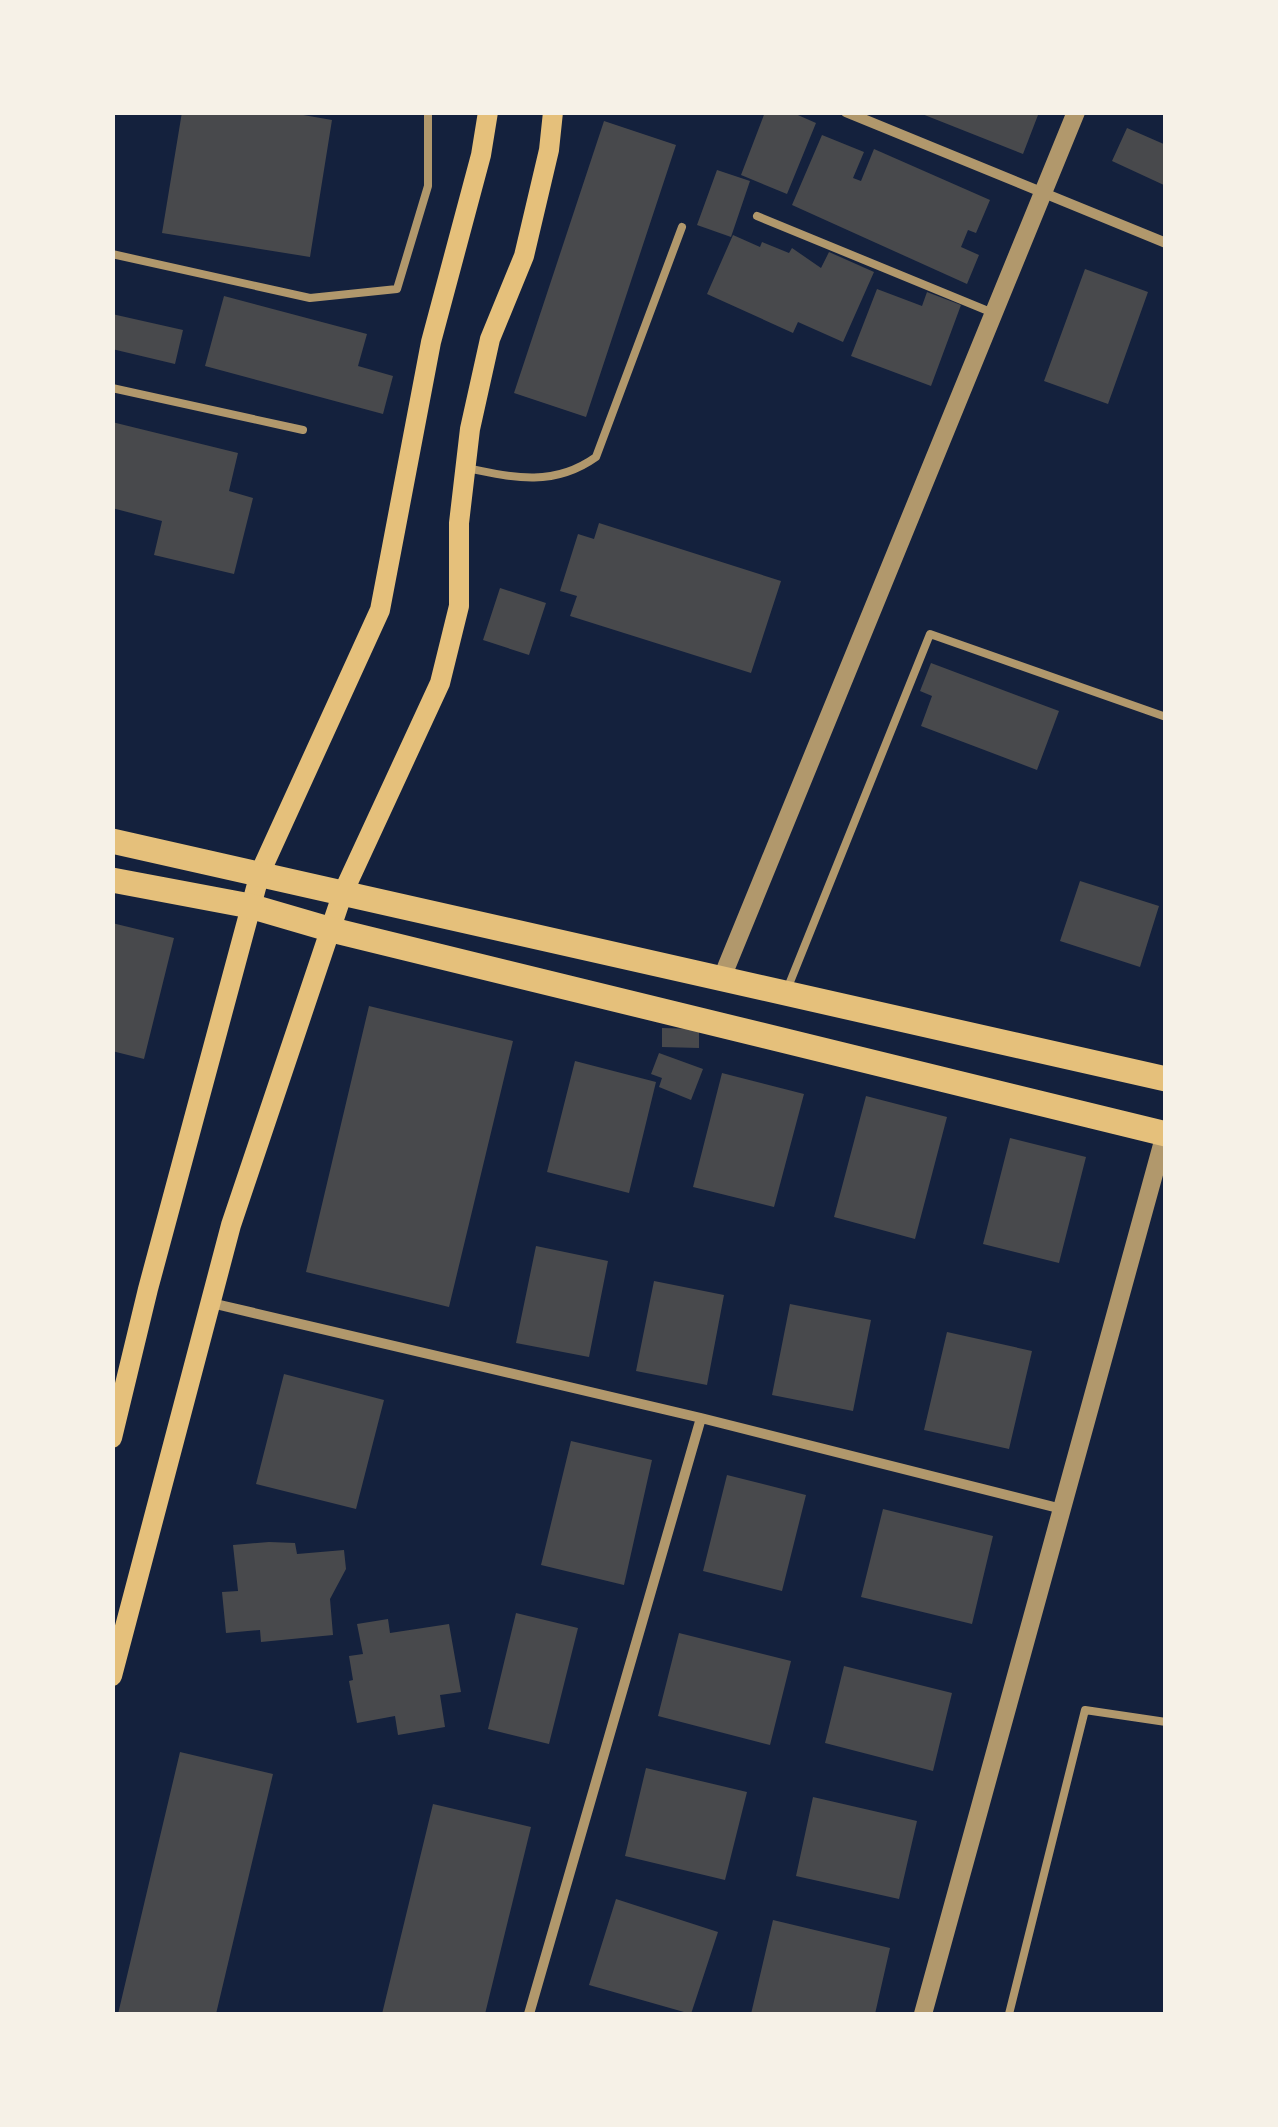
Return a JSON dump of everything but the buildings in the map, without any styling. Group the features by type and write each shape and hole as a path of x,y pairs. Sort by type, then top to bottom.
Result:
{"main road":[{"path":"112,1438 260,872 380,610 430,342 481,155 488,112"},
{"path":"112,1676 207,1302 342,895 440,684 458,606 466,467 490,339 524,256 549,150 552,112"},
{"path":"112,842 260,872 342,895 1166,1079"},
{"path":"112,880 250,906 332,930 1165,1134"}],"street":[{"path":"846,112 877,118 1042,195 1166,243"},
{"path":"720,980 1076,112"},
{"path":"923,2014 1165,1134"},
{"path":"207,1302 702,1418 1062,1509"},
{"path":"529,2014 702,1418"}],"lane":[{"path":"112,254 310,298 397,290 428,186 428,112"},
{"path":"757,216 993,313"},
{"path":"466,467 531,480 568,473 596,457 682,227"},
{"path":"112,388 303,430"},
{"path":"785,995 930,634 1166,717"},
{"path":"1009,2014 1085,1710 1166,1722"}]}
